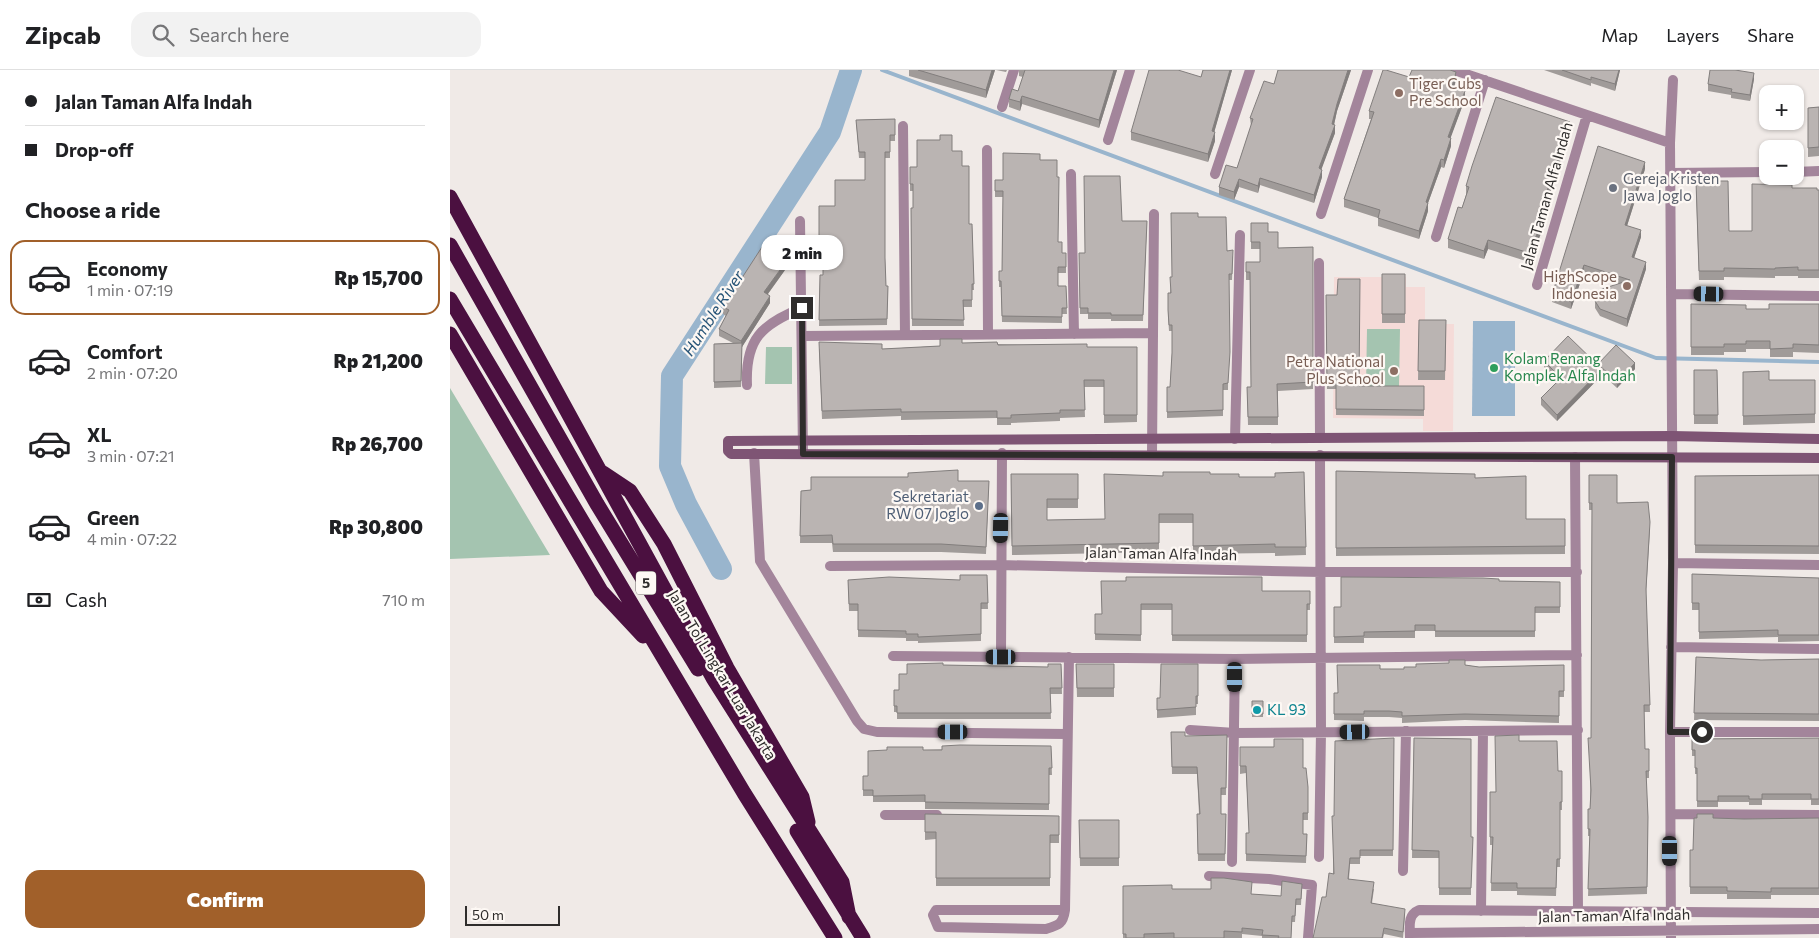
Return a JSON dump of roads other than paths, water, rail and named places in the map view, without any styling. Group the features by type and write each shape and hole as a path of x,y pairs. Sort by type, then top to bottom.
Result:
{"highway":[{"path":"450,197 713,678 811,836 842,882 849,917"},
{"name":"Jalan Tol Lingkar Luar Jakarta","path":"450,245 597,504 863,938"},
{"name":"5","path":"450,299 744,793 835,938"},
{"path":"450,334 601,592 662,654"}],"street":[{"path":"1002,107 1014,70"},
{"path":"1108,140 1130,70"},
{"path":"1215,174 1250,70"},
{"path":"1321,214 1368,70"},
{"name":"Jalan Taman Alfa Indah","path":"1454,70 1670,142"},
{"path":"1436,237 1485,80"},
{"name":"Jalan Taman Alfa Indah","path":"1669,910 1673,563 1670,142 1673,80"},
{"name":"Jalan Taman Alfa Indah","path":"1537,285 1587,115"},
{"path":"904,126 905,335"},
{"path":"987,150 988,334"},
{"path":"1804,172 1819,171"},
{"path":"1670,173 1759,172"},
{"path":"1071,174 1074,334"},
{"path":"1152,454 1154,214"},
{"path":"800,221 803,336 803,454"},
{"path":"1235,439 1240,235"},
{"path":"1319,263 1320,438"},
{"path":"1671,294 1819,296"},
{"path":"747,385 748,356 756,337 778,318 802,308"},
{"path":"803,336 1152,333"},
{"path":"1819,439 1672,436 728,440 730,453 754,454 1819,458"},
{"path":"754,454 760,561 857,721 864,729 877,732 1067,734"},
{"path":"1001,657 1002,454"},
{"path":"1319,857 1321,732 1320,455"},
{"name":"Jalan Taman Alfa Indah","path":"1576,457 1578,912"},
{"path":"1673,563 1819,564"},
{"name":"Jalan Taman Alfa Indah","path":"830,566 1000,565 1321,572 1576,572"},
{"path":"1671,647 1819,649"},
{"path":"893,656 1235,659 1577,655"},
{"path":"1065,910 936,910 933,915 938,927 1046,929 1061,924 1065,910 1062,817 1069,657"},
{"path":"1232,862 1235,659"},
{"path":"1190,730 1235,733 1578,730"},
{"path":"1481,911 1483,730"},
{"path":"1404,872 1406,731"},
{"path":"1670,732 1819,732"},
{"path":"1671,814 1819,815"},
{"path":"885,815 952,816"},
{"path":"1208,876 1269,879 1312,885 1308,938"},
{"path":"1669,910 1671,934"},
{"name":"Jalan Taman Alfa Indah","path":"1819,913 1669,910 1578,912 1416,911 1410,920 1410,936 1671,934 1819,929"}],"water":[{"name":"Kolam Renang Komplek Alfa Indah","path":"1473,321 1515,321 1515,416 1472,416"}],"waterway":[{"name":"Humble River","path":"721,569 686,504 670,466 672,376 830,132 851,70"},
{"path":"882,70 1656,358 1819,362"}],"place":[{"name":"Tiger Cubs Pre School","path":"1399,93"},
{"name":"Gereja Kristen Jawa Joglo","path":"1613,188"},
{"name":"HighScope Indonesia","path":"1627,286"},
{"name":"Kolam Renang Komplek Alfa Indah","path":"1494,368"},
{"name":"Petra National Plus School","path":"1394,371"},
{"name":"Sekretariat RW 07 Joglo","path":"979,506"},
{"name":"KL 93","path":"1257,710"}]}
